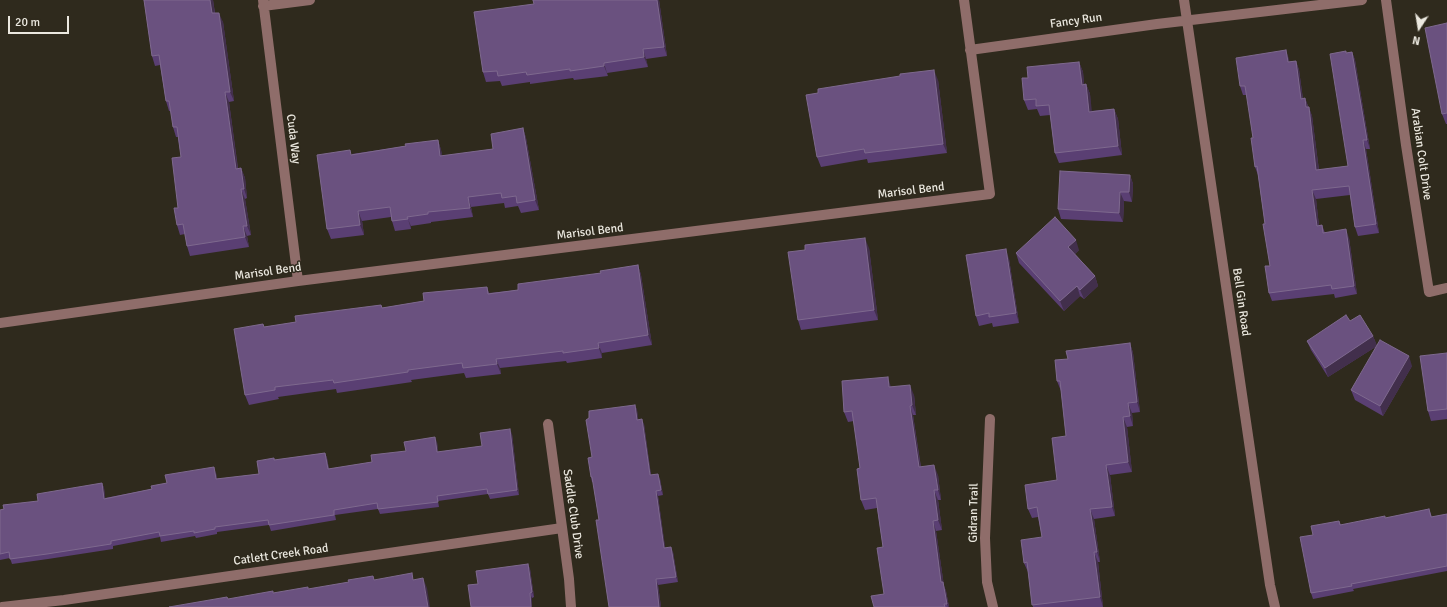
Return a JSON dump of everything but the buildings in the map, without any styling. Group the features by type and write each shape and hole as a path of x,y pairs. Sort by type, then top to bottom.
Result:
{"street":[{"path":"263,3 310,0"},
{"name":"Marisol Bend","path":"0,323 298,281 990,194 964,0"},
{"name":"Bell Gin Road","path":"1184,0 1275,607"},
{"name":"Fancy Run","path":"970,50 1186,20 1362,0"},
{"name":"Arabian Colt Drive","path":"1386,0 1428,292 1447,288"},
{"name":"Cuda Way","path":"263,3 298,281"},
{"name":"Gidran Trail","path":"990,418 985,538 987,582 993,607"},
{"name":"Saddle Club Drive","path":"548,424 569,580 571,607"},
{"name":"Catlett Creek Road","path":"2,607 64,603 562,528"}]}
